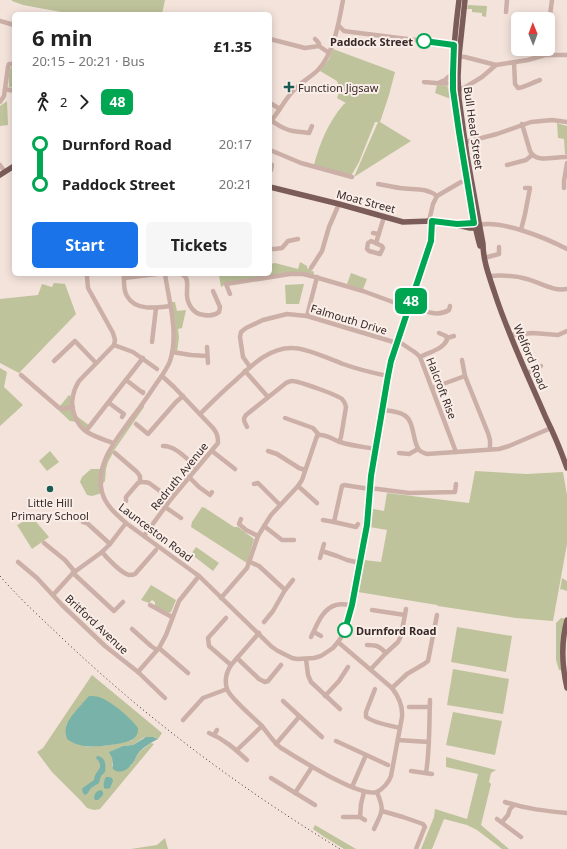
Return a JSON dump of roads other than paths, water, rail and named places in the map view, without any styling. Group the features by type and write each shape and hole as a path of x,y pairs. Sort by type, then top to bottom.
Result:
{"main road":[{"name":"Bull Head Street","path":"459,0 457,45 453,83 460,108 473,217 477,229"},
{"name":"Bull Head Street","path":"457,45 465,0"},
{"name":"Bull Head Street","path":"456,56 458,78 456,90"},
{"name":"Bull Head Street","path":"463,143 476,210 477,229"},
{"path":"3,173 12,167"},
{"name":"Moat Street","path":"272,187 339,204 402,222 430,221 457,224 465,228 477,229"},
{"name":"Welford Road","path":"477,229 480,246 483,251 498,305 551,428 565,454 567,468"},
{"path":"567,620 563,633 563,655 567,688"}],"street":[{"path":"272,121 294,90 324,63 339,26 344,0"},
{"path":"506,12 507,0"},
{"path":"550,12 552,0"},
{"path":"0,21 12,24"},
{"path":"339,26 344,31 457,45"},
{"path":"336,33 351,32"},
{"path":"315,39 319,46 328,53"},
{"path":"272,40 305,48 319,46"},
{"path":"555,55 567,55"},
{"path":"456,56 465,56 496,65 541,56"},
{"path":"514,62 515,84 518,88 522,88 540,80"},
{"path":"0,102 6,89 8,67 9,64 12,64"},
{"path":"456,90 464,88 482,77 496,65"},
{"path":"453,73 445,80 438,82 424,81 453,83 458,78"},
{"path":"6,89 12,90"},
{"path":"272,104 280,109"},
{"path":"463,143 497,134 522,124 543,120 567,122"},
{"path":"272,122 291,131 309,133 312,126"},
{"path":"522,124 532,155 538,158 567,157"},
{"path":"291,131 291,136"},
{"path":"272,151 301,163 352,177"},
{"path":"507,165 526,160 532,155"},
{"path":"564,188 567,163"},
{"path":"0,165 3,173"},
{"path":"259,633 236,658 228,671 226,677 227,688 230,694 262,726 281,748 312,767 352,787 364,792 377,792 387,784 391,776 400,728 402,711 401,705 397,694 392,688 338,642 347,625 360,563 367,525 370,488 391,361 431,241 430,221 433,204 437,196 461,182"},
{"path":"378,184 425,190 432,192 437,196"},
{"path":"520,230 530,188 526,188"},
{"path":"311,268 322,251 329,227 339,204"},
{"path":"376,243 384,217"},
{"path":"477,229 488,224 520,230 544,238 567,249"},
{"path":"373,233 379,234"},
{"path":"272,249 282,248 289,238 298,239"},
{"path":"484,258 499,254 499,247"},
{"path":"272,276 303,274 317,277 434,314 445,313 450,309"},
{"path":"87,276 88,288 113,333 114,345 79,381 72,397 73,407 78,422 86,431 113,443"},
{"path":"124,276 126,295 131,302 142,307 156,308 170,306"},
{"name":"Launceston Road","path":"165,276 174,342 169,363 144,402 113,443 102,469 102,493 111,508 126,523 199,576 272,647 278,651 292,658 314,658 329,651 338,642"},
{"path":"184,276 189,283 186,293 189,304 190,307 196,312 200,314 215,315 219,312 220,307 213,291"},
{"path":"230,294 226,281 272,276"},
{"path":"489,276 515,276 526,278 553,288 564,290 567,289"},
{"path":"307,316 317,277"},
{"path":"152,342 152,331 156,308"},
{"name":"Falmouth Drive","path":"250,367 243,357 240,348 241,332 263,320 279,315 287,314 307,316 398,342"},
{"path":"510,335 533,332 558,335 566,334"},
{"path":"439,333 447,338"},
{"path":"447,338 454,336"},
{"path":"54,361 77,338 96,363"},
{"path":"420,357 444,345 447,338"},
{"name":"Halcroft Rise","path":"398,342 420,357 456,452"},
{"path":"114,345 133,352 157,369"},
{"path":"207,347 208,363"},
{"path":"200,414 245,371 274,351 293,348 302,349 346,365 388,376"},
{"path":"172,352 207,356"},
{"path":"86,431 143,358"},
{"path":"462,360 465,376 488,433 490,449"},
{"path":"527,373 541,366"},
{"path":"245,371 268,398"},
{"path":"21,375 58,407 62,409 73,407"},
{"name":"Redruth Avenue","path":"144,536 171,499 218,443 217,433 183,396 162,376"},
{"path":"432,388 465,376"},
{"path":"126,380 142,394"},
{"path":"247,427 244,421 246,415 286,383 292,381 299,382 340,398 345,402 346,407 339,442"},
{"path":"136,424 149,436 176,402 183,396"},
{"path":"109,403 124,414 122,417"},
{"path":"382,410 397,412 407,417 410,421 418,449 427,454 499,449 551,428"},
{"path":"285,418 295,419 313,428 319,435 325,435 339,442 376,449"},
{"path":"221,598 244,573 250,562 258,536 264,526 302,480 317,436 319,435"},
{"path":"167,444 197,468"},
{"path":"399,453 409,454 418,449"},
{"path":"212,451 235,469"},
{"path":"268,451 277,454 299,468 305,470"},
{"path":"117,457 137,472 140,476 140,482"},
{"path":"189,477 210,494 212,492"},
{"path":"126,500 126,497 140,482 149,483 171,499"},
{"path":"257,483 280,505"},
{"path":"334,522 341,488 340,485 409,493 454,495 456,484"},
{"path":"298,486 317,503"},
{"path":"165,507 181,518"},
{"path":"323,520 357,527"},
{"path":"86,521 110,544"},
{"path":"239,522 246,530 258,536"},
{"path":"53,595 74,572 102,552 126,523"},
{"path":"264,526 282,540 292,539"},
{"path":"44,543 65,560 74,572 114,611 123,602"},
{"path":"49,547 53,543"},
{"path":"320,558 324,544"},
{"path":"102,552 115,565 128,575 131,575 135,574 156,550"},
{"path":"322,551 360,563"},
{"name":"Britford Avenue","path":"18,562 37,578 62,606 105,646 138,672 165,698"},
{"path":"250,562 259,566 285,590"},
{"path":"138,672 158,649 166,635 179,601 199,576"},
{"path":"264,622 267,615 273,611 285,590 293,580"},
{"path":"311,637 323,614 330,608 342,604 352,605"},
{"path":"152,605 172,617"},
{"path":"372,610 405,615"},
{"path":"371,669 398,642 401,636 406,610"},
{"path":"392,688 407,674 428,661 434,621 437,615"},
{"path":"226,618 208,638 209,646 231,665"},
{"path":"134,632 188,673"},
{"path":"314,632 321,636"},
{"path":"366,644 379,646 386,653"},
{"path":"236,658 259,679 265,682 268,681 282,665"},
{"path":"306,659 308,675 311,682 333,706 340,709"},
{"path":"428,661 433,664"},
{"path":"325,696 348,671"},
{"path":"183,720 203,698 227,688"},
{"path":"375,689 366,712 366,717 370,720 385,725 400,728"},
{"path":"426,773 428,762 430,700"},
{"path":"283,701 289,703 299,716 319,736"},
{"path":"409,707 430,707"},
{"path":"276,744 299,716"},
{"path":"237,750 262,726"},
{"path":"217,730 212,734 237,750 243,759"},
{"path":"398,740 429,742"},
{"path":"336,742 366,755 384,760 388,765"},
{"path":"352,787 366,755"},
{"path":"295,793 312,767"},
{"path":"411,771 432,774"},
{"path":"271,778 309,804 315,805"},
{"path":"360,817 364,792"},
{"path":"374,829 382,811 381,802 377,792"},
{"path":"506,802 550,812 567,813"},
{"path":"502,822 508,815 510,808 514,805"},
{"path":"382,811 423,824 425,827 416,849"},
{"path":"343,817 360,817 365,820"},
{"path":"497,819 521,837"}],"water":[{"path":"89,696 104,699 126,715 138,728 135,737 130,741 95,746 80,745 67,739 67,723"},
{"path":"146,737 158,739 139,752 133,763 126,769 120,772 115,771 113,769 112,758 109,752 123,746 133,745"},
{"path":"97,756 104,760 105,772 101,776 99,783 91,788 85,795 82,789 94,780 100,767 96,758"},
{"path":"106,777 112,778 113,781 110,788 107,789 104,788"},
{"path":"101,790 103,795 98,800 95,800 95,794"}],"railway":[{"path":"0,576 30,608 127,697 195,751 266,802 340,849"}],"place":[{"name":"Paddock Street","path":"424,41"},
{"name":"Function Jigsaw","path":"289,87"},
{"name":"Little Hill Primary School","path":"50,489"},
{"name":"Durnford Road","path":"345,630"}]}
